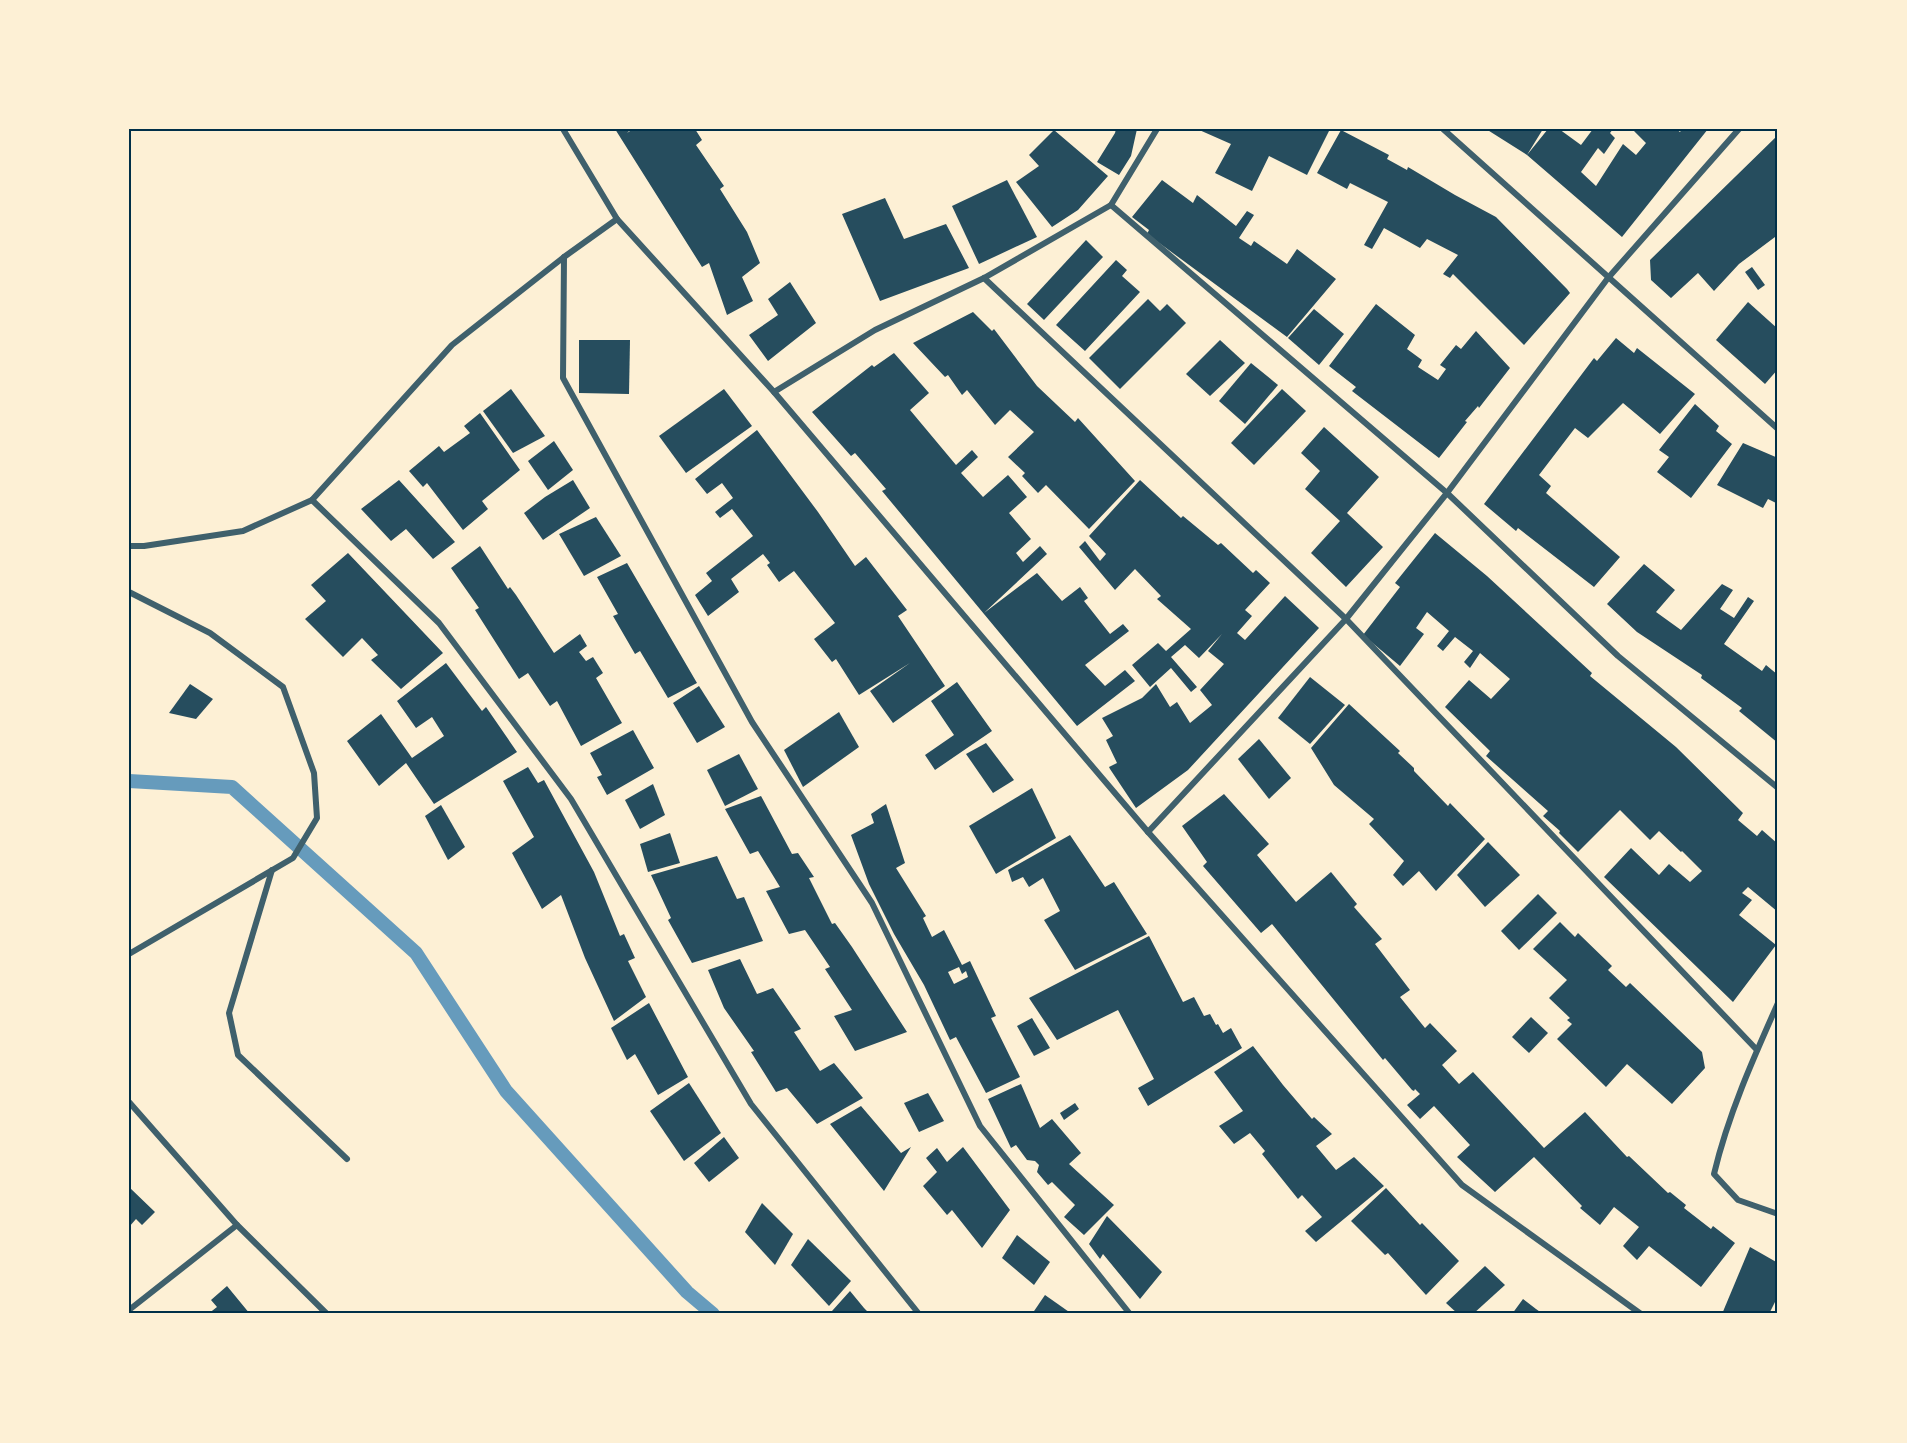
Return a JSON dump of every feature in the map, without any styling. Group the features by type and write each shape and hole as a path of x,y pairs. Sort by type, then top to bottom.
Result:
{"street":[{"path":"563,129 616,219 774,392 1148,832 1462,1185 1641,1314"},
{"path":"774,392 875,330 984,278 1111,205 1157,129"},
{"path":"1443,129 1778,429"},
{"path":"1148,832 1346,618 1447,493 1608,278 1739,129"},
{"path":"1111,205 1447,493 1618,656 1778,788"},
{"path":"129,546 144,546 243,531 312,500 452,345 564,256 616,219"},
{"path":"564,256 563,378 752,722 872,903 980,1126 1130,1314"},
{"path":"984,278 1346,618 1757,1050"},
{"path":"312,500 439,623 571,799 751,1104 919,1314"},
{"path":"129,592 210,633 283,687 314,773 317,818 293,858 129,954"},
{"path":"273,870 229,1012 237,1055 347,1159"},
{"path":"1778,1003 1722,1140 1714,1174 1738,1200 1778,1214"},
{"path":"129,1102 237,1225 327,1314"},
{"path":"129,1310 237,1225"}],"building":[{"path":"615,129 631,129 627,133 633,129 695,129 702,140 696,145 724,186 720,189 747,232 760,263 742,277 753,301 727,315 709,263 702,267"},
{"path":"1116,129 1137,129 1131,156 1119,175 1097,162"},
{"path":"1197,129 1330,129 1307,175 1269,156 1252,191 1215,173 1231,144"},
{"path":"1486,129 1543,129 1527,155"},
{"path":"1548,129 1559,129 1581,145 1593,129 1613,129 1610,133 1615,138 1604,154 1598,148 1581,172 1596,186 1623,144 1636,155 1646,143 1634,131 1636,129 1676,129 1680,132 1682,129 1708,129 1622,237 1527,155"},
{"path":"1054,130 1108,176 1078,210 1052,227 1016,182 1039,166 1029,155"},
{"path":"1341,130 1389,155 1387,159 1407,170 1408,167 1496,217 1567,289 1570,293 1524,345 1453,274 1450,278 1443,274 1458,255 1427,239 1420,248 1384,228 1372,249 1364,245 1388,202 1350,183 1347,189 1317,173"},
{"path":"1778,135 1778,242 1775,237 1739,264 1714,291 1698,273 1671,298 1651,280 1650,260"},
{"path":"1007,180 1037,237 979,264 952,206"},
{"path":"1162,180 1193,203 1197,195 1236,226 1247,211 1254,215 1239,238 1251,246 1254,241 1287,264 1297,249 1336,279 1287,337 1147,234 1149,230 1132,217"},
{"path":"885,198 904,239 946,224 969,268 880,301 842,214"},
{"path":"1086,240 1103,257 1044,320 1027,304"},
{"path":"1116,260 1127,270 1122,276 1140,292 1085,351 1056,325"},
{"path":"1752,267 1765,285 1758,290 1745,272"},
{"path":"790,282 816,323 768,361 749,335 778,315 768,299"},
{"path":"1148,299 1160,311 1167,304 1186,323 1120,389 1089,358"},
{"path":"1748,302 1778,329 1778,369 1765,384 1716,340"},
{"path":"1376,304 1415,335 1407,349 1422,360 1418,367 1438,380 1446,369 1440,365 1456,345 1461,349 1476,331 1510,368 1479,408 1478,406 1465,421 1467,422 1439,458 1352,391 1356,387 1329,366"},
{"path":"1314,309 1344,334 1319,365 1288,338"},
{"path":"973,312 992,331 994,329 1037,386 1075,422 1078,418 1135,481 1089,529 1046,485 1038,493 1022,476 1025,473 1008,457 1034,432 1010,410 995,425 967,390 962,395 948,375 945,377 913,343"},
{"path":"1616,338 1634,353 1637,348 1695,394 1660,434 1623,403 1588,438 1575,428 1539,475 1551,486 1546,493 1620,557 1594,587 1518,528 1516,531 1484,504 1594,358 1597,361"},
{"path":"579,340 630,340 629,394 579,393"},
{"path":"1220,340 1245,363 1210,396 1186,374"},
{"path":"894,353 929,393 910,410 956,465 972,450 978,457 961,473 983,497 1008,475 1027,497 1009,513 1031,539 1016,553 1023,562 1040,546 1047,554 984,613 1037,573 1062,601 1080,587 1088,598 1084,601 1110,634 1123,624 1129,631 1085,665 1105,686 1125,670 1135,681 1077,726 882,491 886,489 855,453 851,456 812,412 872,365 874,367"},
{"path":"1251,363 1278,385 1245,424 1219,401"},
{"path":"511,389 545,436 513,453 483,411"},
{"path":"724,389 752,426 686,473 659,436"},
{"path":"1282,389 1306,411 1254,465 1231,443"},
{"path":"1695,404 1719,426 1716,431 1732,444 1691,498 1657,472 1669,457 1659,450"},
{"path":"480,413 520,470 482,501 488,509 463,530 427,483 423,487 409,471 439,446 444,452 470,433 464,426"},
{"path":"1324,427 1379,477 1347,513 1383,547 1346,587 1311,553 1340,521 1305,489 1320,471 1301,453"},
{"path":"757,430 855,566 866,557 907,610 898,616 945,686 893,723 870,691 910,663 859,695 836,659 832,662 814,639 835,623 794,571 779,582 767,565 770,563 763,554 731,579 739,592 708,616 695,595 712,581 706,573 753,536 732,509 720,518 715,512 733,498 722,483 707,494 695,479"},
{"path":"554,441 573,470 548,490 528,461"},
{"path":"1743,443 1778,458 1778,504 1768,499 1763,508 1717,485"},
{"path":"399,480 455,542 433,559 406,529 391,541 361,509"},
{"path":"573,480 590,508 543,540 524,513"},
{"path":"1140,480 1181,518 1183,516 1218,545 1221,543 1253,573 1256,570 1270,583 1245,610 1252,616 1237,633 1245,640 1285,596 1319,628 1188,770 1136,808 1109,767 1117,763 1106,740 1113,736 1102,718 1142,698 1156,684 1170,707 1177,702 1190,723 1212,705 1200,690 1224,664 1208,651 1222,634 1199,658 1185,645 1171,657 1197,687 1191,692 1171,668 1150,687 1132,665 1158,643 1166,651 1191,629 1157,599 1161,596 1135,569 1115,590 1079,547 1085,541 1100,561 1106,554 1089,536"},
{"path":"596,517 621,556 584,576 559,534"},
{"path":"1435,533 1487,576 1592,673 1590,676 1676,747 1743,813 1738,820 1757,836 1762,830 1778,844 1778,912 1748,887 1742,893 1752,900 1739,915 1776,945 1733,1002 1604,877 1631,848 1659,875 1669,864 1690,882 1702,871 1659,831 1650,840 1620,810 1578,852 1543,816 1548,811 1486,756 1490,751 1445,707 1469,680 1491,699 1510,679 1480,653 1470,668 1464,662 1473,651 1455,637 1443,651 1437,646 1449,631 1427,612 1416,628 1424,634 1400,666 1363,635 1400,587 1395,583"},
{"path":"480,546 554,653 580,634 587,646 579,652 586,661 593,657 603,673 596,678 622,723 581,746 557,701 550,706 528,673 519,679 475,610 479,608 451,568"},
{"path":"348,553 443,653 401,689 371,660 378,655 362,638 343,657 305,619 326,601 311,585"},
{"path":"627,563 697,683 668,698 640,651 635,654 613,616 618,614 597,577"},
{"path":"1644,564 1675,590 1656,612 1681,630 1722,584 1733,590 1720,609 1734,618 1748,597 1754,601 1724,644 1762,671 1766,665 1778,675 1778,743 1739,711 1742,708 1701,678 1702,675 1637,632 1607,604"},
{"path":"446,663 482,711 486,707 517,752 434,804 406,763 379,786 347,741 381,714 412,758 444,736 432,717 416,728 397,701"},
{"path":"1310,677 1345,705 1310,744 1278,718"},
{"path":"957,682 992,731 935,770 925,755 954,735 931,701"},
{"path":"190,684 213,699 196,719 169,713"},
{"path":"699,686 725,727 697,743 673,703"},
{"path":"1349,704 1400,751 1398,753 1448,806 1450,803 1485,839 1436,891 1419,871 1403,886 1393,875 1404,861 1369,824 1374,819 1334,785 1311,748"},
{"path":"839,712 859,747 803,787 784,750"},
{"path":"633,730 654,768 607,795 597,777 602,775 590,753"},
{"path":"1259,739 1291,778 1269,799 1238,759"},
{"path":"986,743 1014,780 993,793 966,754"},
{"path":"739,754 758,789 725,806 707,770"},
{"path":"528,767 538,783 544,780 594,872 620,936 624,934 635,958 628,961 646,997 614,1021 585,958 561,895 542,909 512,853 534,837 503,781"},
{"path":"653,784 665,815 640,829 625,800"},
{"path":"1032,788 1056,838 996,874 969,826"},
{"path":"1224,794 1269,844 1257,855 1296,902 1331,872 1357,904 1354,907 1382,939 1375,944 1410,990 1400,997 1425,1028 1430,1023 1457,1051 1442,1065 1459,1084 1473,1072 1544,1148 1585,1112 1627,1157 1629,1156 1668,1193 1670,1192 1686,1205 1684,1208 1711,1229 1713,1226 1735,1243 1701,1287 1649,1246 1637,1260 1623,1246 1639,1227 1614,1207 1600,1225 1580,1208 1582,1206 1534,1157 1495,1192 1457,1157 1470,1145 1434,1106 1420,1119 1407,1105 1420,1094 1415,1089 1412,1090 1385,1058 1383,1060 1272,924 1261,933 1203,866 1207,862 1182,826"},
{"path":"761,796 792,854 798,853 814,877 809,878 832,924 835,923 852,947 907,1032 855,1051 834,1016 852,1010 825,969 830,967 805,930 789,934 766,891 780,887 758,851 750,854 725,809"},
{"path":"886,804 905,863 896,868 926,916 923,918 932,937 944,930 962,965 970,961 996,1016 991,1018 1020,1077 986,1093 956,1037 950,1040 924,985 894,934 869,884 851,835 874,823 871,814","holes":["959,967 962,974 966,971 968,977 954,984 948,972"]},
{"path":"441,805 465,847 448,860 425,816"},
{"path":"670,833 680,863 648,872 640,844"},
{"path":"1070,835 1105,887 1114,882 1147,934 1075,970 1044,920 1060,911 1043,878 1029,887 1023,877 1012,882 1008,870"},
{"path":"1488,842 1520,875 1485,907 1457,875"},
{"path":"717,856 737,899 744,897 763,941 692,963 668,920 671,918 651,875"},
{"path":"1538,894 1557,913 1519,950 1501,931"},
{"path":"1560,922 1575,937 1578,933 1612,966 1608,970 1626,987 1630,983 1702,1052 1705,1068 1672,1104 1627,1064 1606,1087 1557,1039 1572,1024 1567,1020 1570,1018 1549,998 1567,980 1533,949"},
{"path":"1149,936 1183,1002 1194,997 1204,1016 1210,1014 1223,1033 1231,1028 1242,1048 1148,1106 1138,1088 1154,1079 1118,1010 1057,1040 1029,998"},
{"path":"740,959 757,994 773,988 801,1029 794,1032 820,1071 834,1063 863,1098 817,1124 787,1088 776,1092 751,1052 754,1051 724,1008 708,970"},
{"path":"649,1003 688,1077 658,1095 635,1054 627,1060 611,1028"},
{"path":"1531,1017 1548,1033 1529,1053 1512,1037"},
{"path":"1032,1018 1050,1048 1034,1056 1017,1026"},
{"path":"1253,1046 1312,1119 1314,1117 1332,1134 1316,1146 1336,1170 1354,1157 1384,1186 1316,1242 1305,1231 1322,1217 1302,1195 1298,1199 1262,1154 1265,1151 1250,1133 1234,1144 1219,1126 1243,1111 1214,1072"},
{"path":"689,1083 721,1133 684,1161 650,1111"},
{"path":"1021,1084 1040,1128 1052,1119 1081,1153 1069,1164 1114,1205 1084,1235 1064,1217 1075,1205 1052,1182 1048,1185 1037,1172 1039,1165 1035,1161 1027,1160 1016,1145 1011,1148 988,1099"},
{"path":"928,1093 944,1121 919,1132 904,1103"},
{"path":"1075,1103 1079,1109 1064,1120 1060,1113"},
{"path":"861,1106 901,1153 911,1147 884,1191 830,1124"},
{"path":"724,1137 739,1158 709,1182 694,1163"},
{"path":"963,1147 1010,1210 982,1248 952,1210 947,1215 923,1186 937,1172 926,1158 937,1148 947,1162"},
{"path":"129,1187 155,1212 142,1225 136,1219 129,1227"},
{"path":"1386,1188 1420,1225 1422,1223 1459,1261 1426,1295 1388,1253 1385,1255 1351,1221"},
{"path":"762,1203 793,1234 775,1265 745,1232"},
{"path":"1107,1216 1162,1272 1140,1299 1103,1254 1100,1259 1089,1244"},
{"path":"1017,1235 1050,1262 1034,1285 1002,1258"},
{"path":"808,1239 851,1281 829,1306 791,1265"},
{"path":"1750,1247 1778,1263 1777,1298 1769,1314 1722,1314"},
{"path":"1485,1266 1505,1285 1473,1314 1458,1314 1446,1303"},
{"path":"227,1286 250,1314 208,1314 217,1307 211,1300"},
{"path":"850,1291 870,1314 835,1314 832,1311"},
{"path":"1045,1295 1072,1314 1032,1314"},
{"path":"1523,1299 1536,1309 1543,1314 1512,1314"}],"waterway":[{"path":"129,781 232,787 416,953 506,1091 687,1292 713,1314"}]}
